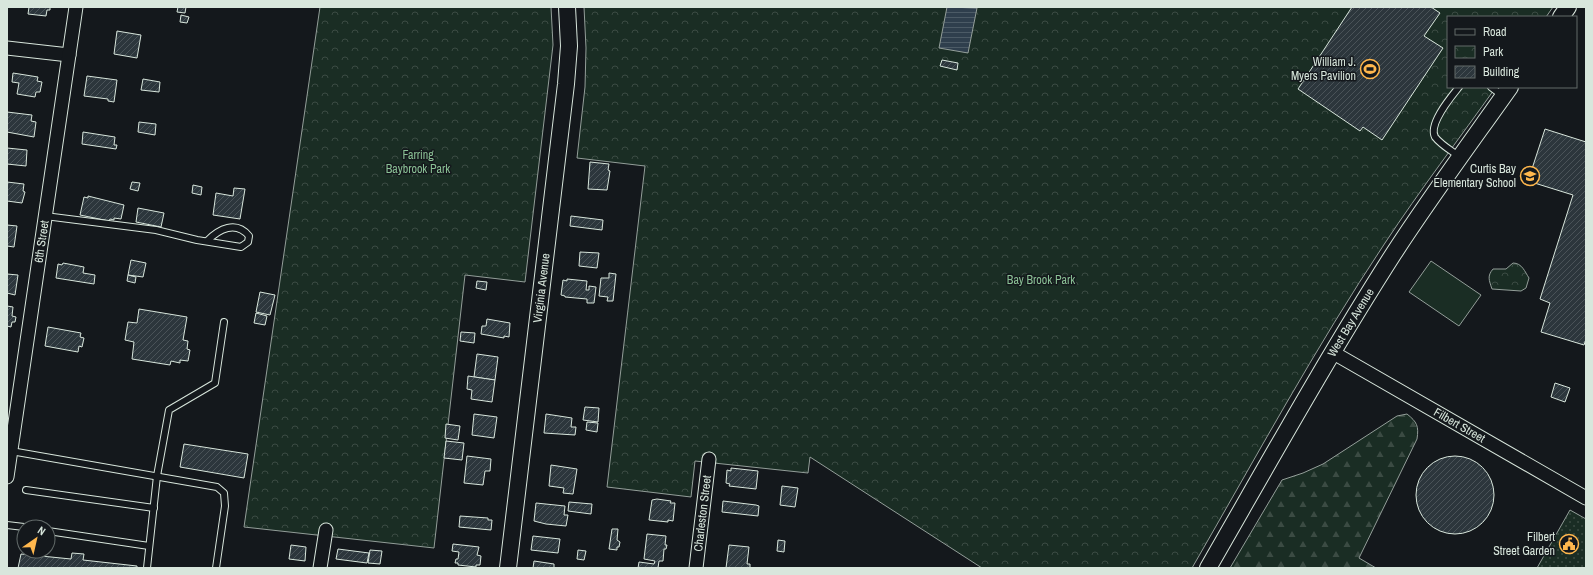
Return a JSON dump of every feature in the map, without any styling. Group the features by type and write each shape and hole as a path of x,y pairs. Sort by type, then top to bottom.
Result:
{"street":[{"name":"6th Street","path":"7,477 76,7"},
{"name":"Virginia Avenue","path":"508,568 566,92 569,46 567,7"},
{"path":"1562,16 1568,7"},
{"path":"7,48 69,55"},
{"name":"West Bay Avenue","path":"1208,568 1332,352 1395,252 1460,157 1502,90"},
{"name":"Filbert Street","path":"1332,352 1586,498"},
{"name":"Charleston Street","path":"696,568 709,459"},
{"path":"320,568 326,530"}],"lane":[{"path":"1458,88 1437,118 1434,127 1434,135 1440,142 1460,157"},
{"path":"45,216 156,230 207,241 241,247 248,242 249,236 246,232 240,229 229,228 221,229 207,241"},
{"path":"147,568 157,476 169,410 215,383 224,322"},
{"path":"11,451 217,487 224,493 225,506 216,568"},
{"path":"26,490 154,508"},
{"path":"56,532 149,546"}],"green space":[{"name":"Farring Baybrook Park","path":"320,7 551,7 553,45 525,282 465,275 434,548 244,527"},
{"name":"Bay Brook Park","path":"584,7 1553,7 1547,16 1447,16 1447,88 1495,88 1412,204 1359,283 1286,404 1192,568 982,568 810,457 808,473 695,461 691,497 607,487 645,166 577,158 585,87 586,48"},
{"path":"1431,261 1481,295 1459,326 1409,292"},
{"path":"1513,263 1519,264 1529,278 1526,288 1521,291 1492,289 1489,278 1493,269 1506,269"},
{"path":"1407,414 1413,419 1416,425 1418,431 1417,439 1359,558 1376,568 1230,568 1282,480 1323,464 1397,416"},
{"name":"Filbert Street Garden","path":"1570,510 1586,519 1586,568 1537,568"}],"water":[{"path":"947,7 977,8 968,53 939,48"}],"building":[{"path":"29,7 50,7 50,10 47,10 46,16 28,14"},
{"path":"178,7 186,7 185,13 177,12"},
{"name":"William J. Myers Pavilion","path":"1352,7 1431,7 1440,13 1424,36 1443,48 1382,140 1363,127 1360,131 1298,89"},
{"path":"181,15 189,17 187,23 180,22"},
{"path":"117,31 141,35 137,58 114,54"},
{"path":"942,60 958,63 957,70 940,66"},
{"path":"13,73 38,77 37,81 42,82 40,92 36,92 35,97 17,94 19,83 12,82"},
{"path":"87,76 117,80 114,102 108,101 108,99 84,96"},
{"path":"143,79 160,82 159,92 141,90"},
{"path":"7,112 32,115 31,121 36,122 34,137 7,132"},
{"path":"139,122 156,124 155,135 138,132"},
{"name":"Curtis Bay Elementary School","path":"1545,129 1586,142 1586,339 1584,345 1541,332 1550,303 1540,299 1573,195 1528,181"},
{"path":"83,132 115,137 114,145 117,145 116,149 82,144"},
{"path":"7,148 27,150 26,166 7,164"},
{"path":"590,162 609,164 608,170 610,171 607,190 588,189"},
{"path":"7,182 24,184 23,191 25,192 22,203 7,201"},
{"path":"132,182 140,183 138,191 130,189"},
{"path":"193,185 202,187 201,195 192,193"},
{"path":"234,188 245,189 240,219 213,215 216,193 233,196"},
{"path":"88,196 124,205 121,219 114,218 114,220 110,219 109,221 80,215 84,197 88,198"},
{"path":"138,208 164,213 161,227 136,222"},
{"path":"571,216 603,220 602,230 570,226"},
{"path":"7,225 17,226 14,247 7,246"},
{"path":"580,252 599,253 597,268 579,266"},
{"path":"131,260 146,263 143,277 128,275"},
{"path":"63,263 84,267 83,273 95,275 94,284 56,278 58,264 62,265"},
{"path":"609,273 616,274 613,301 607,301 608,297 599,296 601,278 609,278"},
{"path":"7,274 18,275 15,295 7,293"},
{"path":"128,275 136,277 135,283 127,281"},
{"path":"567,279 587,281 586,290 589,290 589,286 596,287 594,303 587,303 587,299 565,297 561,295 563,280 567,281"},
{"path":"477,281 487,282 486,290 476,288"},
{"path":"260,292 275,295 270,315 256,312"},
{"path":"7,306 13,307 12,316 16,317 15,322 12,322 11,327 7,326"},
{"path":"139,309 187,317 183,340 188,341 187,349 190,350 188,361 180,360 180,363 171,361 170,365 132,359 134,342 125,340 128,322 137,323"},
{"path":"256,313 267,316 265,325 254,323"},
{"path":"487,319 510,323 509,337 504,336 504,338 481,334 482,326 486,326"},
{"path":"48,327 81,333 80,337 84,338 82,347 79,346 78,352 45,346"},
{"path":"461,332 475,333 474,343 460,341"},
{"path":"477,354 498,357 495,380 474,377"},
{"path":"468,376 495,380 492,402 471,399 472,390 467,389"},
{"path":"1555,383 1570,388 1565,402 1551,397"},
{"path":"585,407 599,408 598,422 583,420"},
{"path":"474,414 497,417 494,438 472,435"},
{"path":"546,414 572,418 571,427 576,427 575,435 544,433"},
{"path":"587,422 598,423 597,432 586,430"},
{"path":"446,424 460,426 458,440 445,438"},
{"path":"446,441 464,443 462,460 444,458"},
{"path":"184,444 248,454 244,478 180,467"},
{"path":"467,456 491,459 490,471 485,471 483,485 464,483"},
{"path":"1455,456 1470,459 1482,468 1491,480 1494,495 1491,510 1482,522 1470,531 1455,534 1440,531 1428,522 1419,510 1416,495 1419,480 1428,468 1440,459"},
{"path":"551,465 577,469 573,494 563,493 564,488 549,486"},
{"path":"731,468 758,471 756,489 729,486 730,484 726,483 727,470 731,471"},
{"path":"782,486 798,488 795,507 780,505"},
{"path":"657,499 675,503 673,521 668,520 668,522 649,520 652,500"},
{"path":"723,501 759,506 758,516 722,512"},
{"path":"569,502 592,504 591,514 568,511"},
{"path":"536,503 565,506 564,515 568,515 566,526 534,521"},
{"path":"460,516 488,518 488,520 492,520 491,530 459,527"},
{"path":"612,529 618,529 617,540 620,542 617,550 609,549"},
{"path":"647,534 666,536 665,545 667,545 666,549 664,549 663,561 659,561 658,568 638,568 639,562 654,564 655,561 644,559"},
{"path":"533,536 560,539 558,553 531,550"},
{"path":"778,540 785,541 784,552 777,551"},
{"path":"453,544 479,547 477,555 481,556 480,565 476,565 476,567 458,565 458,563 455,563 456,559 458,559 459,552 452,551"},
{"path":"291,545 306,547 305,561 289,559"},
{"path":"729,545 749,547 747,564 750,564 750,568 726,568"},
{"path":"338,549 369,553 367,563 336,559"},
{"path":"370,550 382,551 380,564 368,563"},
{"path":"578,550 586,551 584,560 577,559"},
{"path":"72,553 84,554 83,560 137,566 137,568 18,568 20,559 56,559 56,558 71,559"},
{"path":"534,561 554,564 554,568 533,568"}],"place":[{"name":"William J. Myers Pavilion","path":"1370,69"},
{"name":"Curtis Bay Elementary School","path":"1530,176"},
{"name":"Filbert Street Garden","path":"1569,544"}]}
